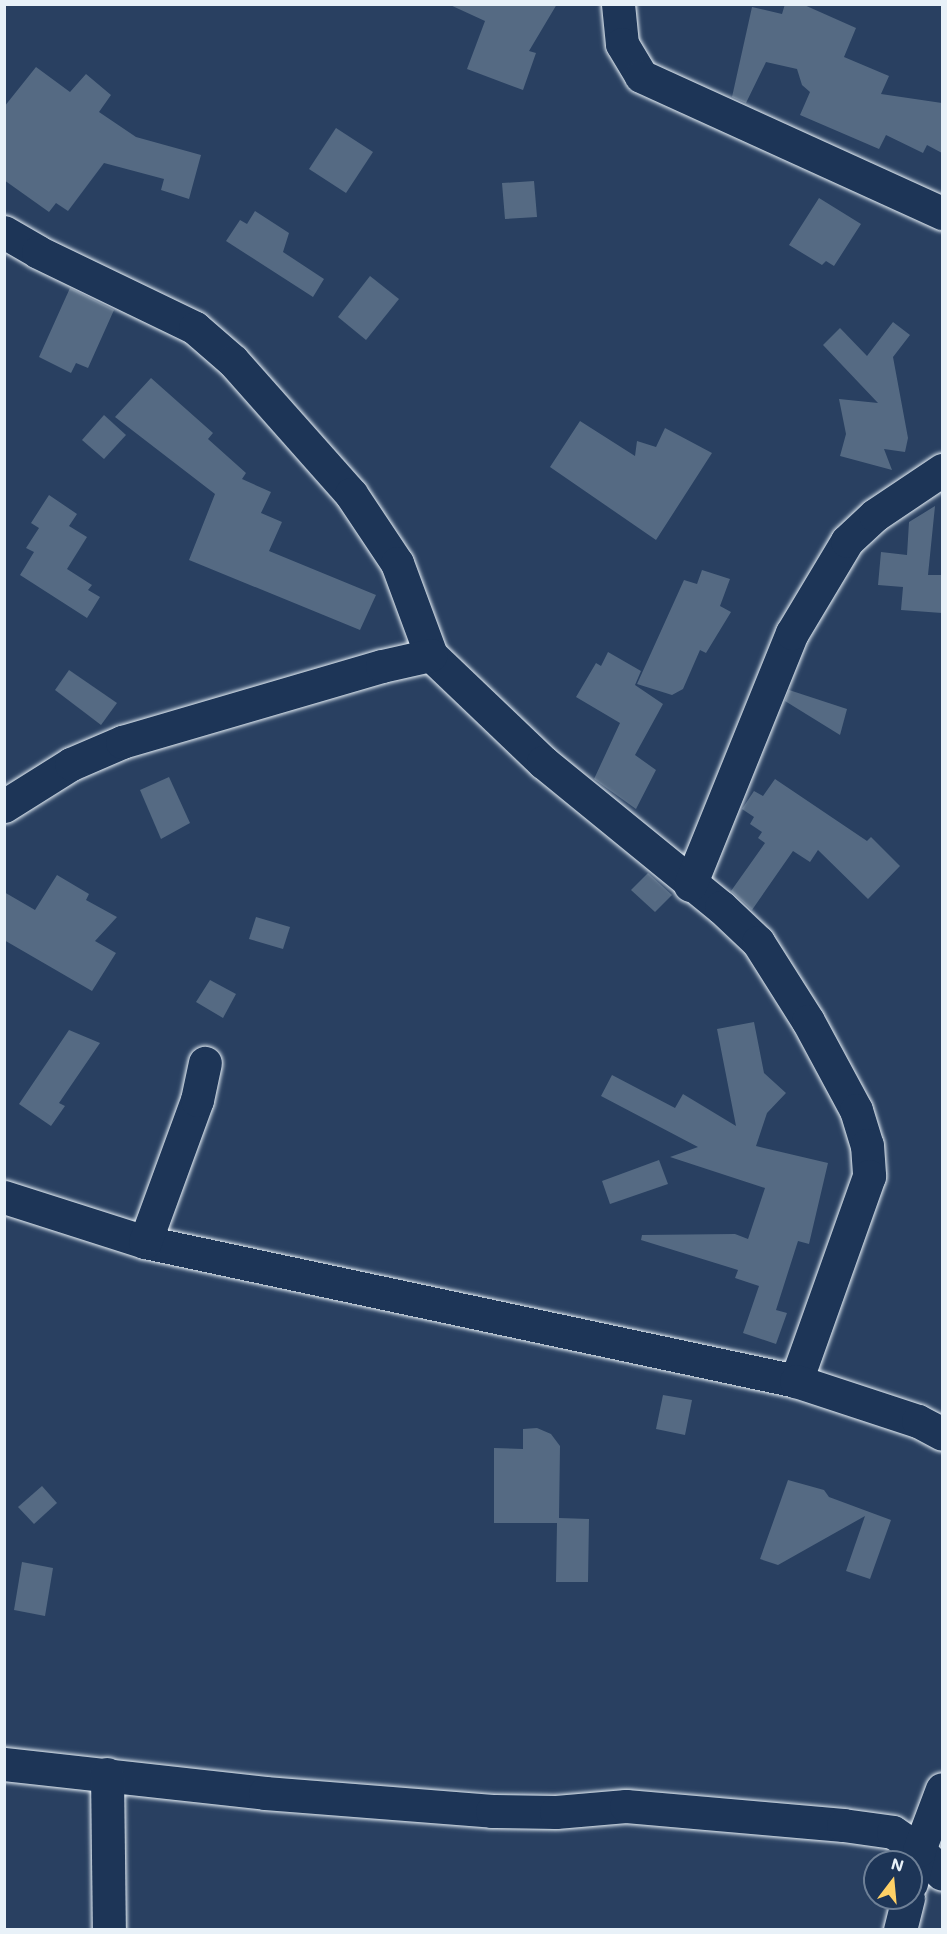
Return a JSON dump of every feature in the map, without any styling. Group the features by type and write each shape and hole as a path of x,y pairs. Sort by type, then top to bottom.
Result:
{"street":[{"path":"618,4 622,44 641,76 942,213"},
{"path":"4,232 38,252 195,327 233,361 351,494 397,563 431,655 543,762 758,942 808,1021 856,1110 867,1145 869,1176 796,1381"},
{"path":"690,885 782,655 847,541 875,515 942,470"},
{"path":"4,806 71,764 122,742 382,666 431,655"},
{"path":"145,1242 197,1100 205,1063"},
{"path":"4,1197 145,1242 796,1381 918,1421 942,1434"},
{"path":"4,1764 265,1793 492,1811 556,1812 626,1806 843,1824 893,1832 919,1850 942,1789"},
{"path":"106,1774 110,1929"},
{"path":"923,1854 942,1874"},
{"path":"900,1929 905,1910"}],"building":[{"path":"448,4 557,4 529,51 536,53 523,90 467,69 485,21"},
{"path":"785,4 802,4 856,28 844,57 889,76 881,94 942,103 942,153 927,145 923,153 886,135 879,149 800,115 810,92 802,85 797,69 766,62 746,103 732,97 752,7 782,14"},
{"path":"36,67 70,92 86,74 111,95 99,112 136,137 201,155 189,199 161,190 164,179 104,163 68,211 56,203 49,212 4,180 4,107"},
{"path":"336,128 373,152 346,193 309,169"},
{"path":"534,181 537,217 505,219 502,183"},
{"path":"819,198 861,224 834,266 826,261 822,265 789,245"},
{"path":"255,211 289,233 283,252 324,279 313,297 226,241 240,220 247,224"},
{"path":"370,276 399,299 366,340 338,317"},
{"path":"70,288 114,310 88,368 76,363 71,373 39,357"},
{"path":"893,322 910,335 893,357 908,438 905,452 884,449 892,470 840,456 846,434 839,399 878,403 823,345 840,328 867,356"},
{"path":"151,378 213,433 208,439 246,473 242,479 271,492 261,513 282,522 269,551 376,595 360,630 189,560 215,494 115,417"},
{"path":"104,415 126,435 104,459 82,440"},
{"path":"580,421 635,456 637,441 656,447 665,428 712,453 656,540 550,467"},
{"path":"49,495 77,514 69,526 87,537 67,569 92,585 88,590 100,597 87,618 20,575 34,552 26,548 39,528 31,523"},
{"path":"935,506 928,575 942,575 942,613 901,610 903,587 878,585 881,552 907,555 909,522"},
{"path":"702,570 730,579 720,606 731,612 706,653 700,650 683,689 672,695 637,684 684,580 697,584"},
{"path":"608,652 641,671 635,685 663,704 635,755 656,770 636,809 594,779 620,723 576,697 596,663 601,666"},
{"path":"69,670 117,703 101,725 55,690"},
{"path":"789,690 847,709 840,735 785,701"},
{"path":"169,777 190,823 161,839 140,790"},
{"path":"775,779 867,841 871,837 900,866 868,899 818,850 810,862 793,851 752,910 731,891 765,843 758,838 762,832 750,824 754,817 742,809 754,791 763,796"},
{"path":"648,873 672,895 655,912 631,890"},
{"path":"57,875 89,894 86,900 117,917 95,941 116,953 92,991 4,940 4,892 35,910"},
{"path":"256,917 290,927 283,949 249,939"},
{"path":"210,980 236,994 223,1018 196,1002"},
{"path":"754,1022 764,1073 786,1093 767,1113 756,1146 828,1163 809,1244 798,1241 776,1310 787,1313 776,1344 743,1333 759,1286 735,1278 738,1270 641,1240 642,1235 735,1234 748,1239 765,1188 670,1157 698,1147 601,1096 612,1075 675,1108 683,1094 736,1126 717,1029"},
{"path":"69,1030 100,1043 59,1103 65,1106 51,1126 19,1104"},
{"path":"659,1160 668,1184 610,1204 602,1181"},
{"path":"663,1395 692,1400 685,1435 656,1429"},
{"path":"537,1428 551,1434 560,1446 559,1518 589,1519 588,1582 556,1582 557,1523 494,1523 494,1448 523,1449 523,1429"},
{"path":"788,1480 824,1490 829,1497 891,1520 870,1579 846,1571 865,1516 778,1565 760,1559"},
{"path":"42,1486 57,1503 34,1524 18,1507"},
{"path":"22,1562 53,1568 45,1616 14,1610"}]}
